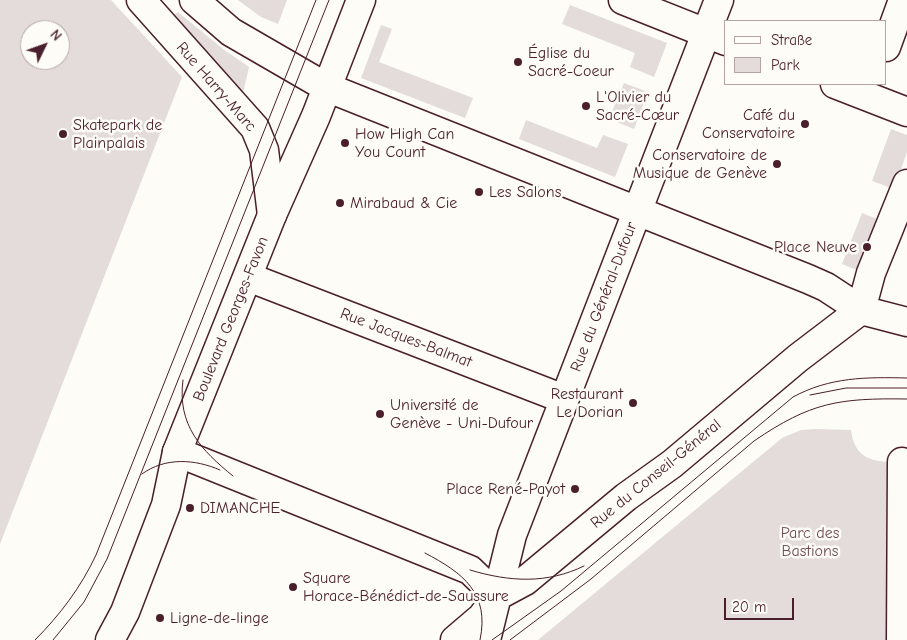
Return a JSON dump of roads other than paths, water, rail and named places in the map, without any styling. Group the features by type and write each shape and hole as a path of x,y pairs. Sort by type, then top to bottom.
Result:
{"street":[{"name":"Rue Harry-Marc","path":"141,0 255,128 264,150 272,215"},
{"path":"194,0 238,36 326,87 808,279 826,287 861,310 907,322"},
{"name":"Boulevard Georges-Favon","path":"110,640 125,612 166,504 178,452 272,215 316,116 362,0"},
{"path":"623,0 716,37"},
{"name":"Rue du Général-Dufour","path":"486,640 512,535 637,210 716,37 719,0"},
{"path":"887,44 903,0"},
{"path":"839,85 894,99"},
{"path":"861,310 871,273 907,184"},
{"name":"Rue Jacques-Balmat","path":"248,277 564,399"},
{"name":"Rue du Conseil-Général","path":"455,640 482,617 497,596 525,580 626,497 672,464 798,358 861,310"},
{"path":"178,452 233,476 470,570 497,596"},
{"path":"901,640 902,462"}],"tram line":[{"path":"35,640 69,600 84,578 96,555 316,0"},
{"path":"53,640 84,602 107,559 329,0"},
{"path":"492,640 561,591 793,397 807,390 835,382 863,378 907,378"},
{"path":"183,380 182,396 184,410 194,435 211,456 233,476"},
{"path":"810,395 846,388 907,388"},
{"path":"510,640 591,579 754,441 774,428 810,410 826,405 862,400 907,399"},
{"path":"142,474 151,468 170,462 190,462 220,470"},
{"path":"425,553 451,568 462,577 477,597 481,609 480,640"},
{"path":"470,570 499,577 528,579 556,576 584,566"}],"place":[{"name":"Église du Sacré-Coeur","path":"518,62"},
{"name":"L'Olivier du Sacré-Cœur","path":"586,106"},
{"name":"Café du Conservatoire","path":"805,124"},
{"name":"Skatepark de Plainpalais","path":"63,134"},
{"name":"How High Can You Count","path":"345,143"},
{"name":"Conservatoire de Musique de Genève","path":"777,164"},
{"name":"Les Salons","path":"479,192"},
{"name":"Mirabaud & Cie","path":"340,203"},
{"name":"Place Neuve","path":"867,247"},
{"name":"Restaurant Le Dorian","path":"633,403"},
{"name":"Université de Genève - Uni-Dufour","path":"380,414"},
{"name":"Place René-Payot","path":"575,489"},
{"name":"DIMANCHE","path":"190,508"},
{"name":"Square Horace-Bénédict-de-Saussure","path":"293,587"},
{"name":"Ligne-de-linge","path":"160,618"}],"park label":[{"name":"Parc des Bastions","path":"810,542"}]}
